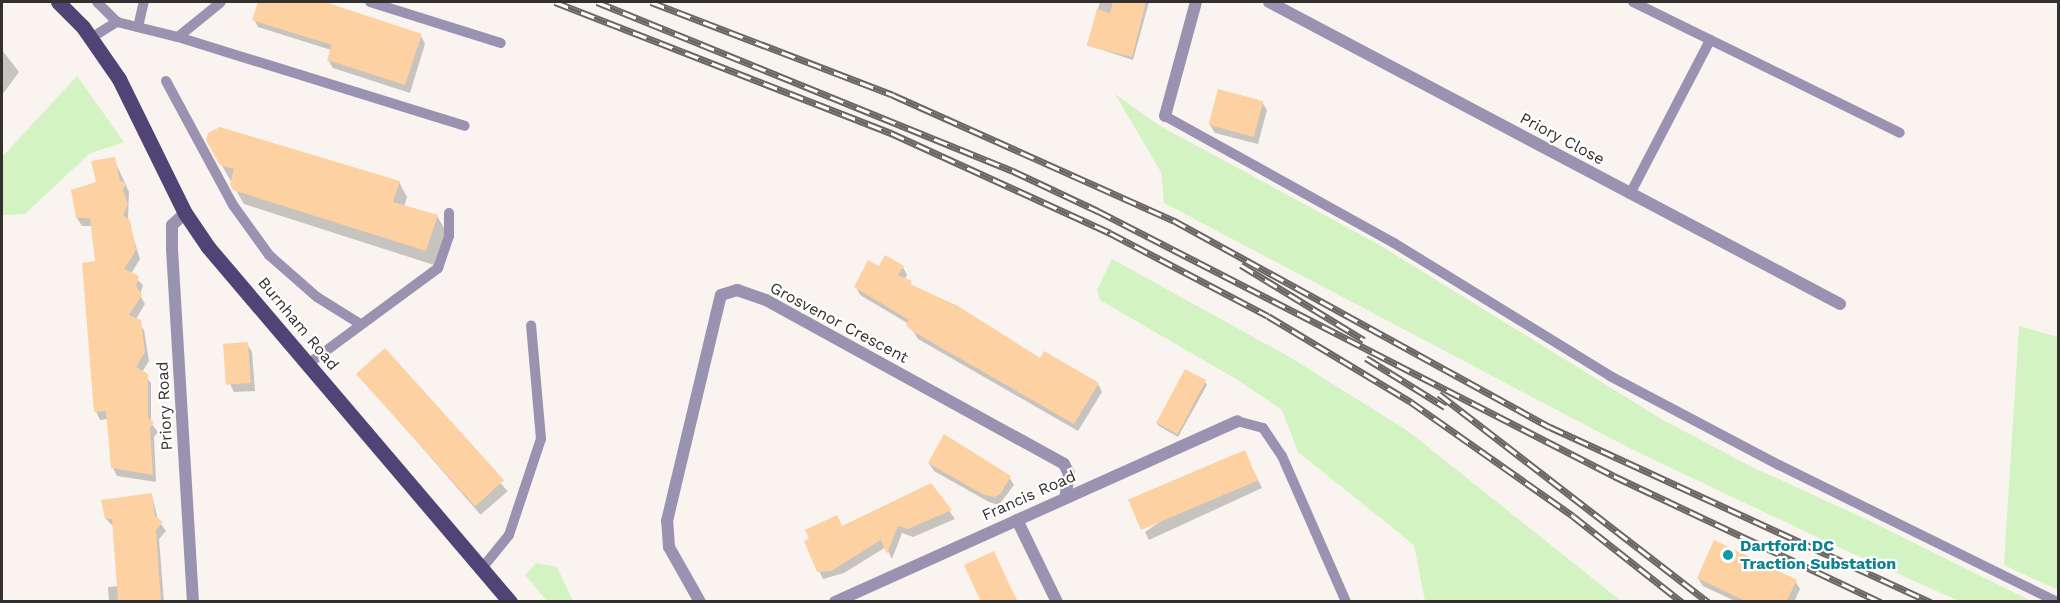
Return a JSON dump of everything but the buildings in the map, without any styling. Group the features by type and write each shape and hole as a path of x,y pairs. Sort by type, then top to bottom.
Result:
{"main road":[{"name":"Burnham Road","path":"58,2 94,42 119,79 184,213 308,364 483,567 510,602"}],"street":[{"path":"1165,116 1196,2"},
{"name":"Priory Close","path":"1269,2 1840,304"},
{"name":"Priory Road","path":"184,213 172,225 172,249 193,602"},
{"name":"Grosvenor Crescent","path":"700,602 669,547 667,521 721,295 737,290 766,300 1064,464 1069,474 1065,498"},
{"name":"Francis Road","path":"835,602 1237,421"},
{"path":"1017,520 1057,602"}],"lane":[{"path":"97,2 117,22 178,37 465,126"},
{"path":"138,27 144,2"},
{"path":"178,37 221,2"},
{"path":"370,2 501,43"},
{"path":"1633,2 1900,133"},
{"path":"94,42 117,22"},
{"path":"1630,194 1710,40"},
{"path":"166,81 233,205 268,255 317,297 360,324"},
{"path":"1165,116 1394,243 1610,376 1779,465 2057,602"},
{"path":"308,364 438,268 449,236 449,213"},
{"path":"483,567 509,535 541,439 531,325"},
{"path":"1237,421 1263,428 1282,456 1346,602"}],"green space":[{"path":"77,76 124,142 89,154 25,214 2,215 2,157"},
{"path":"1115,94 1160,126 1378,244 1663,420 1750,466 1872,522 2031,601 1959,601 1838,547 1631,449 1164,203 1161,172"},
{"path":"1112,259 1288,356 1408,431 1621,601 1425,601 1414,545 1298,452 1282,410 1236,379 1100,300 1097,290"},
{"path":"2019,326 2058,337 2058,590 2004,565"},
{"path":"536,563 557,567 573,601 547,601 525,575"}],"railway":[{"path":"555,2 891,133 1110,233 1268,316 1411,402 1573,516 1682,602"},
{"path":"597,2 1013,171 1098,211 1614,476 1881,602"},
{"path":"651,2 893,95 1173,220 1550,427 1931,602"},
{"path":"1241,265 1364,340"},
{"path":"1366,358 1445,407"},
{"path":"1439,394 1708,602"}],"place":[{"name":"Dartford DC Traction Substation","path":"1728,555"}]}
